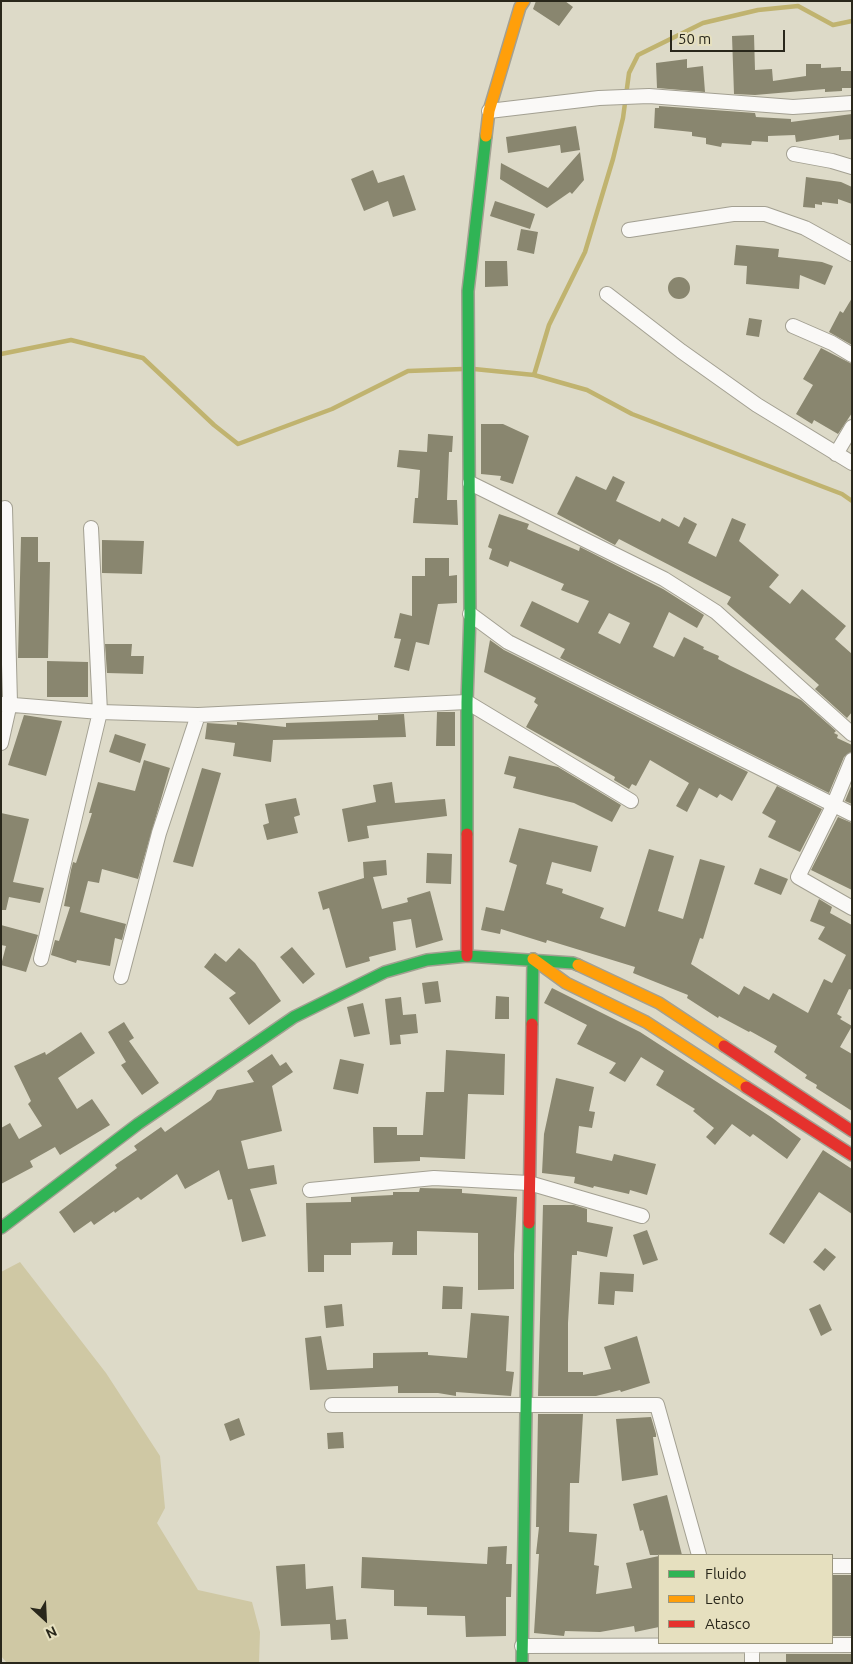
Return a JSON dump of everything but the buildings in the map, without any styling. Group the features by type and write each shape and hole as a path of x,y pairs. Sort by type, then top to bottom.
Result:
{"street":[{"path":"467,956 467,702 470,614 468,291 489,111 520,8 524,1"},
{"path":"489,111 599,98 649,96 793,107 852,103"},
{"path":"794,154 852,167"},
{"path":"629,230 733,214 765,214 805,228 852,254"},
{"path":"607,294 681,351 757,405 852,463"},
{"path":"793,326 852,354"},
{"path":"836,454 852,427"},
{"path":"470,483 664,579 716,612 852,734"},
{"path":"1,743 6,703 5,508"},
{"path":"41,959 100,712 91,528"},
{"path":"470,614 508,642 852,814"},
{"path":"6,703 100,712 198,715 467,702 630,801"},
{"path":"121,977 158,833 198,715"},
{"path":"852,760 833,806 798,877 852,908"},
{"path":"1,1228 138,1124 294,1017 385,972 427,960 467,956 573,963 659,1003 852,1131"},
{"path":"533,959 566,983 646,1022 852,1155"},
{"path":"522,1663 533,959"},
{"path":"778,1107 789,1090"},
{"path":"310,1190 434,1178 530,1183 642,1216"},
{"path":"332,1405 657,1405 699,1554"},
{"path":"833,1566 852,1566"},
{"path":"752,1645 752,1663"},
{"path":"522,1646 852,1645"}],"shaded area":[{"path":"20,1262 106,1373 160,1456 165,1508 157,1523 198,1590 252,1602 260,1632 259,1663 7,1663 1,1656 1,1272"}],"waterway":[{"path":"534,375 549,325 585,252 613,159 623,118 629,73 638,55 703,23 758,10 798,6 833,25 852,21"},
{"path":"1,354 71,340 143,358 214,425 238,444 332,409 408,371 463,369"},
{"path":"474,369 534,375 587,390 632,414 842,494 852,501"}],"traffic: fast":[{"path":"467,834 467,702 470,614 468,291 486,136"},
{"path":"1,1228 138,1124 294,1017 385,972 427,960 467,956 573,963 578,965"},
{"path":"532,1024 533,959"},
{"path":"522,1663 529,1223"}],"traffic: slow":[{"path":"486,136 489,111 520,7 524,1"},
{"path":"533,959 566,983 646,1022 746,1087"},
{"path":"578,965 659,1003 724,1046"}],"traffic: jam":[{"path":"467,834 467,956"},
{"path":"529,1223 532,1024"},
{"path":"724,1046 852,1131"},
{"path":"746,1087 852,1155"}]}
